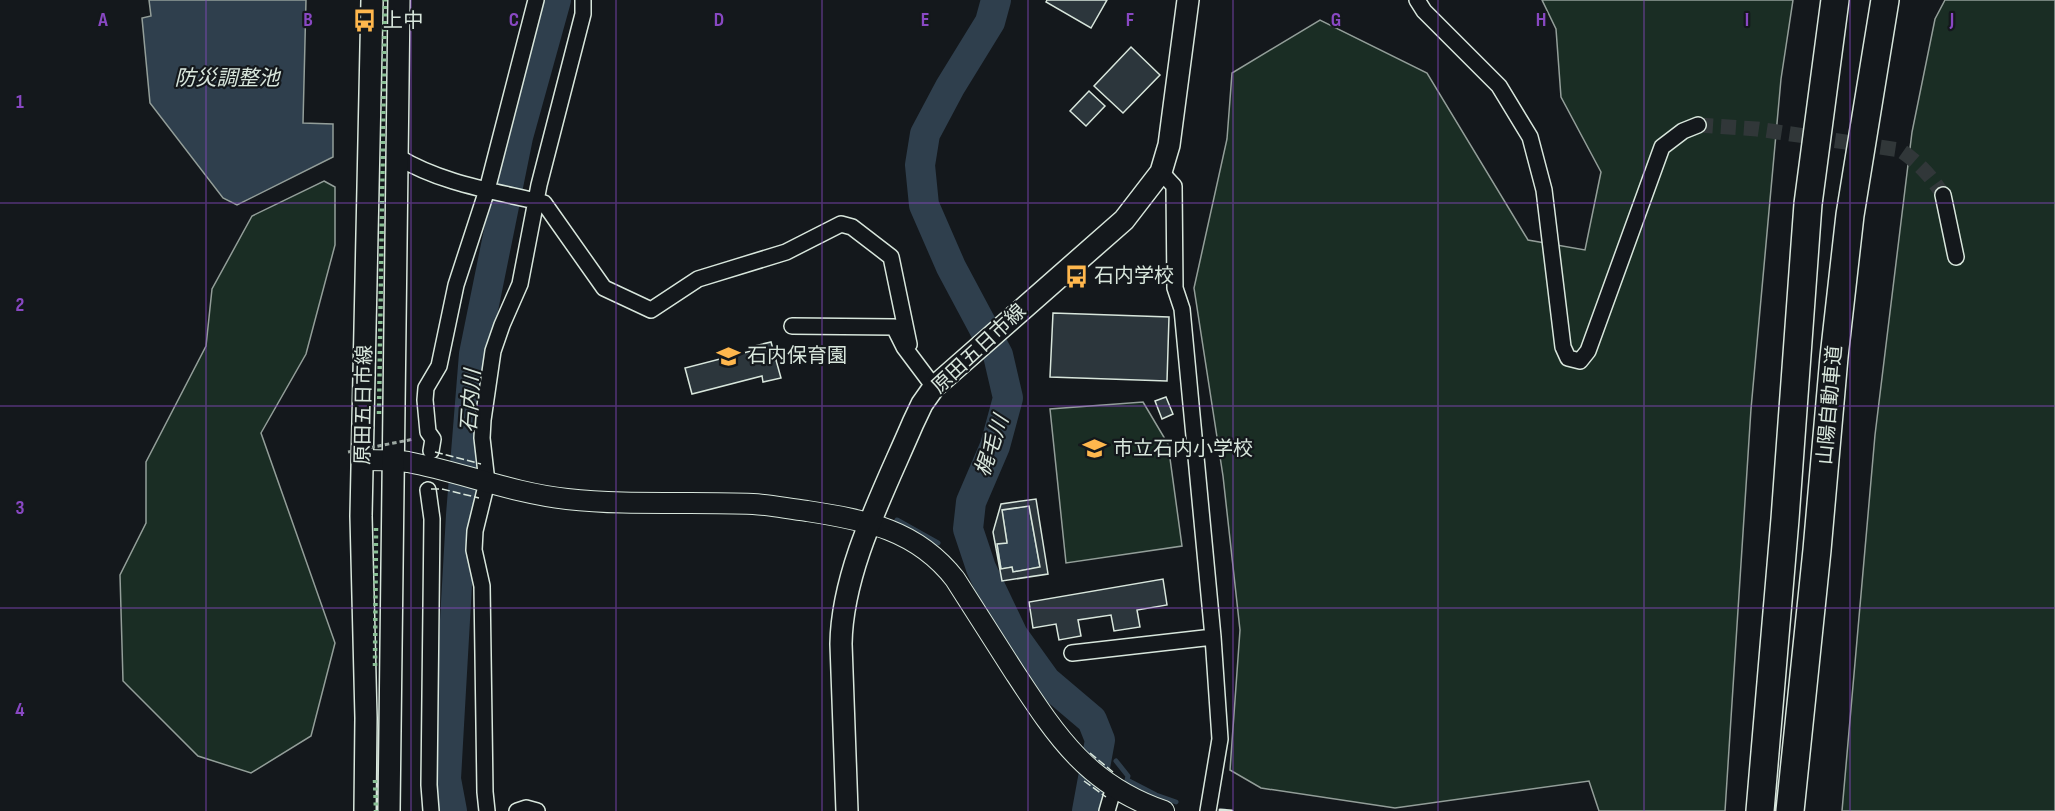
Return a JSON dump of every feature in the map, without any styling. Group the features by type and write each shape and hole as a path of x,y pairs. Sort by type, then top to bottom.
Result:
{"highway":[{"name":"山陽自動車道","path":"1760,811 1808,204 1834,0"},
{"name":"山陽自動車道","path":"1792,799 1834,357 1850,216 1885,0"}],"main road":[{"name":"原田五日市線","path":"365,811 366,717 362,516 355,456 372,0"},
{"name":"原田五日市線","path":"389,811 399,0"},
{"name":"原田五日市線","path":"847,811 841,621 844,599 857,556 912,423 934,387 1124,220 1161,172 1169,145 1188,0"}],"street":[{"path":"432,460 433,439 428,432 426,388 439,366 456,285 488,190 536,0"},
{"path":"487,811 482,586 474,541 483,482 482,429 492,358 497,338 519,287 534,200 583,14 583,0"},
{"path":"1417,0 1424,11 1498,86 1530,137 1544,190 1563,347 1568,358 1580,361 1588,351 1662,147 1683,131 1698,124"},
{"path":"398,157 422,170 462,184 544,203 604,288 651,310 698,279 786,252 841,224 852,227 891,257 909,344 904,347"},
{"path":"1161,172 1174,186 1175,288 1182,309 1213,638 1220,739 1208,811"},
{"path":"1943,195 1956,257"},
{"path":"792,326 894,327 904,347 934,387"},
{"path":"355,456 393,461 432,460 483,482 568,499 760,505 871,522 915,543 944,565 1044,718 1066,746 1087,767 1112,786 1164,811"},
{"path":"428,490 432,519 429,785 431,811"},
{"path":"1072,653 1213,638"},
{"path":"1107,811 1112,786"},
{"path":"517,811 526,808 537,811"}],"path":[{"path":"355,456 414,439"}],"green space":[{"path":"1542,0 1793,0 1781,79 1751,409 1725,811 1599,811 1589,781 1395,808 1261,788 1230,770 1240,630 1223,476 1194,288 1227,139 1232,73 1320,20 1427,73 1528,240 1585,250 1601,172 1561,97 1556,29"},
{"path":"1945,0 2055,0 2055,811 1842,811 1875,435 1912,132 1935,19"},
{"path":"324,181 335,187 335,245 306,354 261,433 335,643 311,736 251,773 198,756 123,681 120,575 146,523 146,462 206,346 212,289 252,216"},
{"path":"1143,402 1168,444 1182,546 1066,563 1050,409"}],"water":[{"name":"防災調整池","path":"149,0 306,0 303,123 333,124 333,157 237,205 223,198 150,103 142,18 151,16"},
{"path":"1029,506 1040,567 1013,572 1012,567 1001,569 997,544 1007,542 1002,510"}],"building":[{"path":"1047,0 1107,0 1091,28 1046,2"},
{"path":"1131,47 1160,75 1123,113 1094,86"},
{"path":"1089,91 1105,106 1086,126 1070,111"},
{"path":"1053,313 1169,317 1167,381 1050,377"},
{"path":"771,342 781,378 763,382 762,376 692,394 685,368 755,350 754,346"},
{"path":"1166,397 1173,414 1162,419 1155,401"},
{"path":"1036,499 1048,574 1002,581 993,532 1001,504","holes":["1029,506 1040,567 1013,572 1012,567 1001,569 997,544 1007,543 1002,510"]},
{"path":"1163,579 1167,605 1137,610 1140,627 1114,631 1111,615 1078,620 1081,636 1059,640 1056,624 1033,628 1029,602"}],"waterway":[{"name":"石内川","path":"452,811 446,779 461,515 474,354 518,137 556,0"},
{"name":"梶毛川","path":"996,0 990,22 950,87 925,134 920,165 924,205 951,267 998,355 1008,398 995,446 971,502 968,529 981,568 1013,635 1046,681 1092,720 1100,740 1087,811"},
{"path":"897,520 938,543"},
{"path":"1116,761 1128,776 1127,780 1156,795 1176,802"}],"tunnel":[{"path":"1698,125 1757,129 1900,150 1924,170 1943,195"}],"hedge":[{"path":"379,414 385,0"},
{"path":"375,666 376,528"},
{"path":"375,780 376,811"}],"fence":[{"path":"435,452 481,464"},
{"path":"431,489 442,489 479,498"},
{"path":"1090,753 1113,772"},
{"path":"1084,781 1106,797"}],"wall":[{"path":"1220,810 1232,811"}],"place":[{"name":"上中","path":"365,21"},
{"name":"石内学校","path":"1076,276"},
{"name":"石内保育園","path":"729,356"},
{"name":"市立石内小学校","path":"1095,449"}]}
